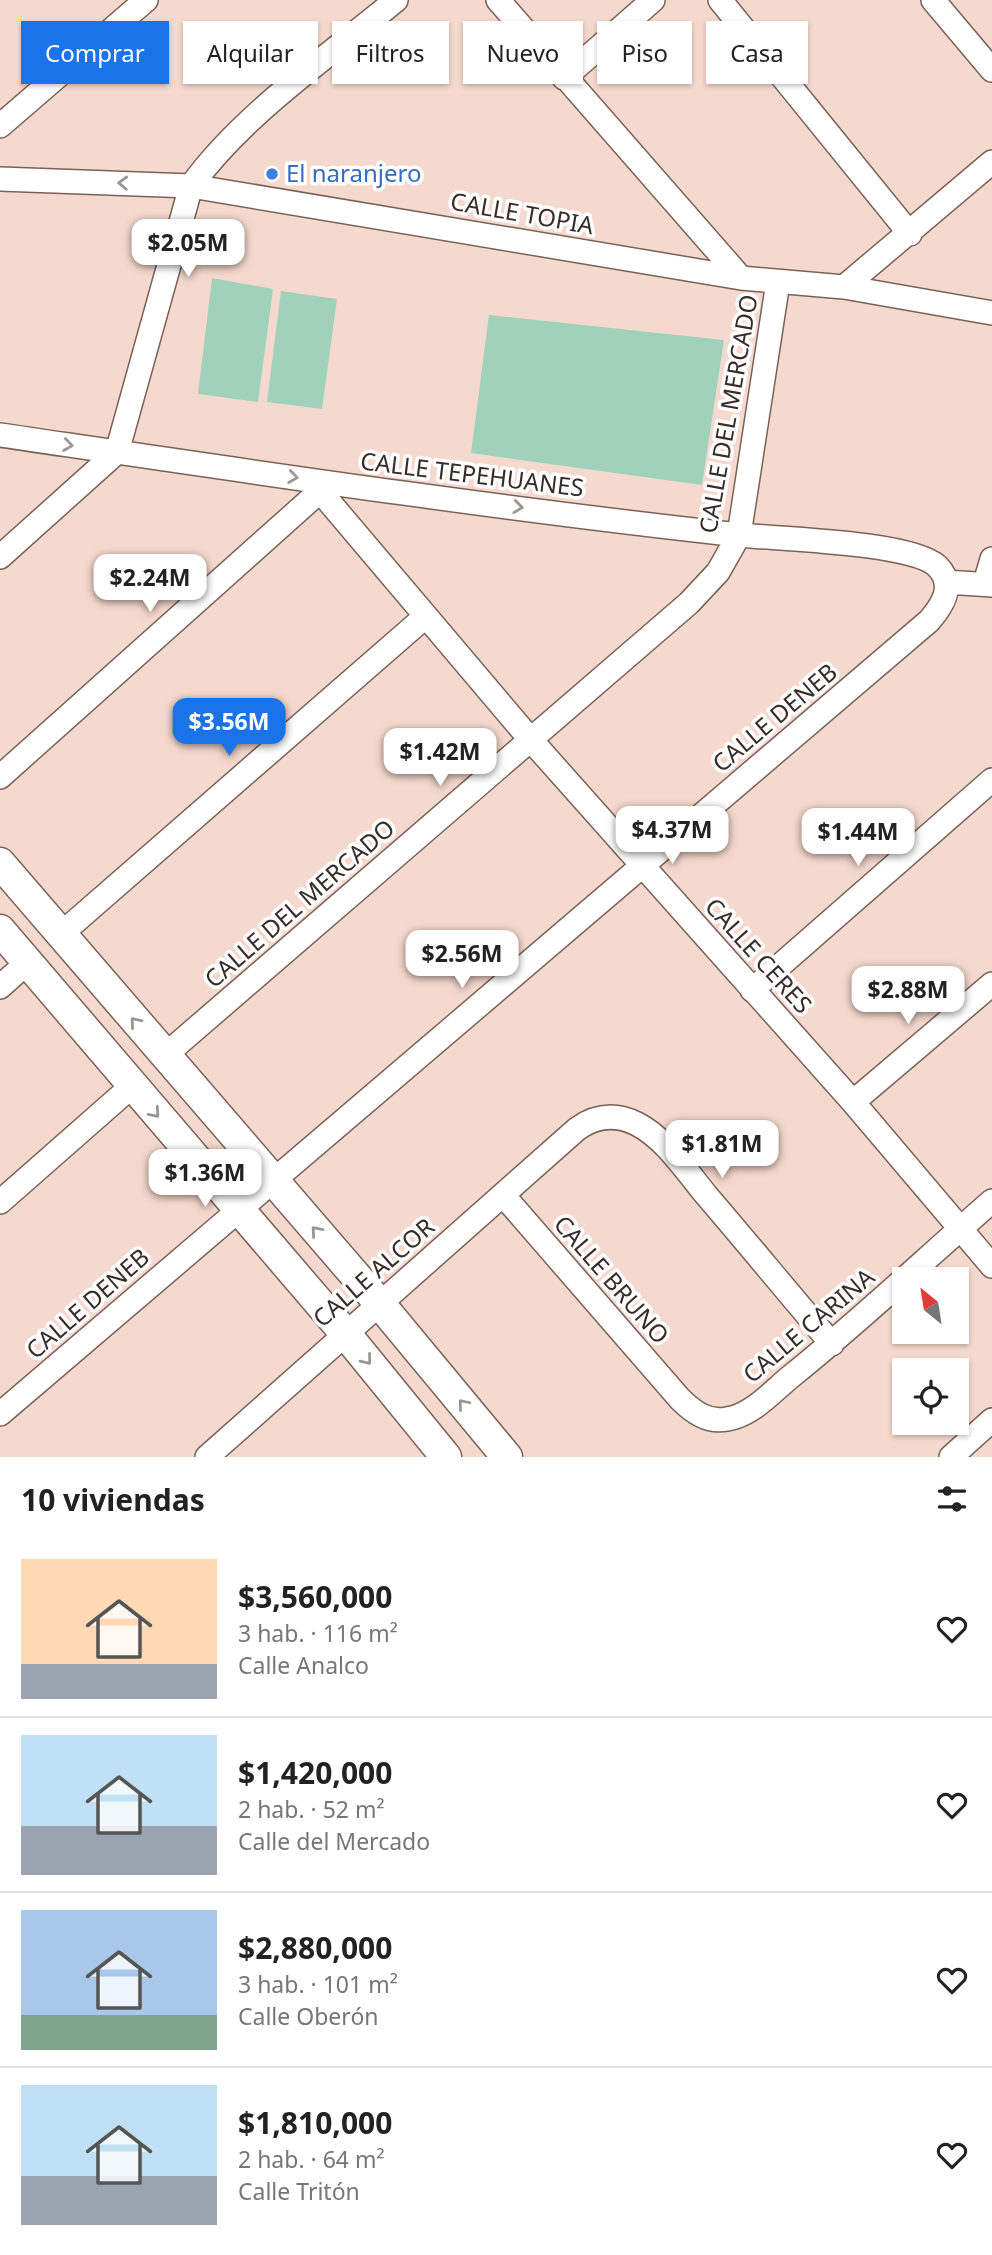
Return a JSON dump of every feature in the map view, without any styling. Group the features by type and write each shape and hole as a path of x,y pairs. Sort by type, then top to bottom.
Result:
{"street":[{"path":"0,127 146,0"},
{"path":"0,557 117,452 191,186 212,156 244,126 396,0"},
{"path":"498,0 516,21"},
{"path":"583,61 653,0"},
{"path":"720,0 909,234"},
{"path":"933,0 992,70"},
{"path":"569,84 741,278"},
{"path":"844,287 992,162"},
{"name":"CALLE TOPIA","path":"0,179 191,186 741,278 844,287 992,313"},
{"name":"CALLE DEL MERCADO","path":"164,1056 689,603 718,572 739,535 778,282"},
{"name":"CALLE TEPEHUANES","path":"0,435 324,487 896,551 942,574 988,584"},
{"path":"0,777 324,487"},
{"name":"CALLE CERES","path":"324,487 426,616 530,739 853,1102 992,1266"},
{"path":"988,584 992,559"},
{"name":"CALLE DENEB","path":"0,1414 929,621 947,596 942,574"},
{"path":"61,933 426,616"},
{"path":"752,990 992,780"},
{"path":"0,863 380,1304 507,1457"},
{"path":"0,930 345,1333 446,1457"},
{"path":"0,987 28,962"},
{"path":"853,1102 992,984"},
{"path":"0,1202 132,1086"},
{"name":"CALLE ALCOR","path":"222,1452 345,1333 577,1129 588,1121 602,1117 614,1116 638,1124 670,1153 832,1344"},
{"name":"CALLE BRUNO","path":"503,1195 680,1399"},
{"name":"CALLE CARINA","path":"680,1399 694,1412 710,1419 728,1419 748,1411 832,1344 992,1201"},
{"path":"951,1457 992,1420"}],"green space":[{"path":"212,278 273,289 258,402 198,394"},
{"path":"281,291 337,299 322,409 267,402"},
{"path":"489,315 724,340 702,485 471,453"}],"place":[{"name":"El naranjero","path":"272,174"}]}
